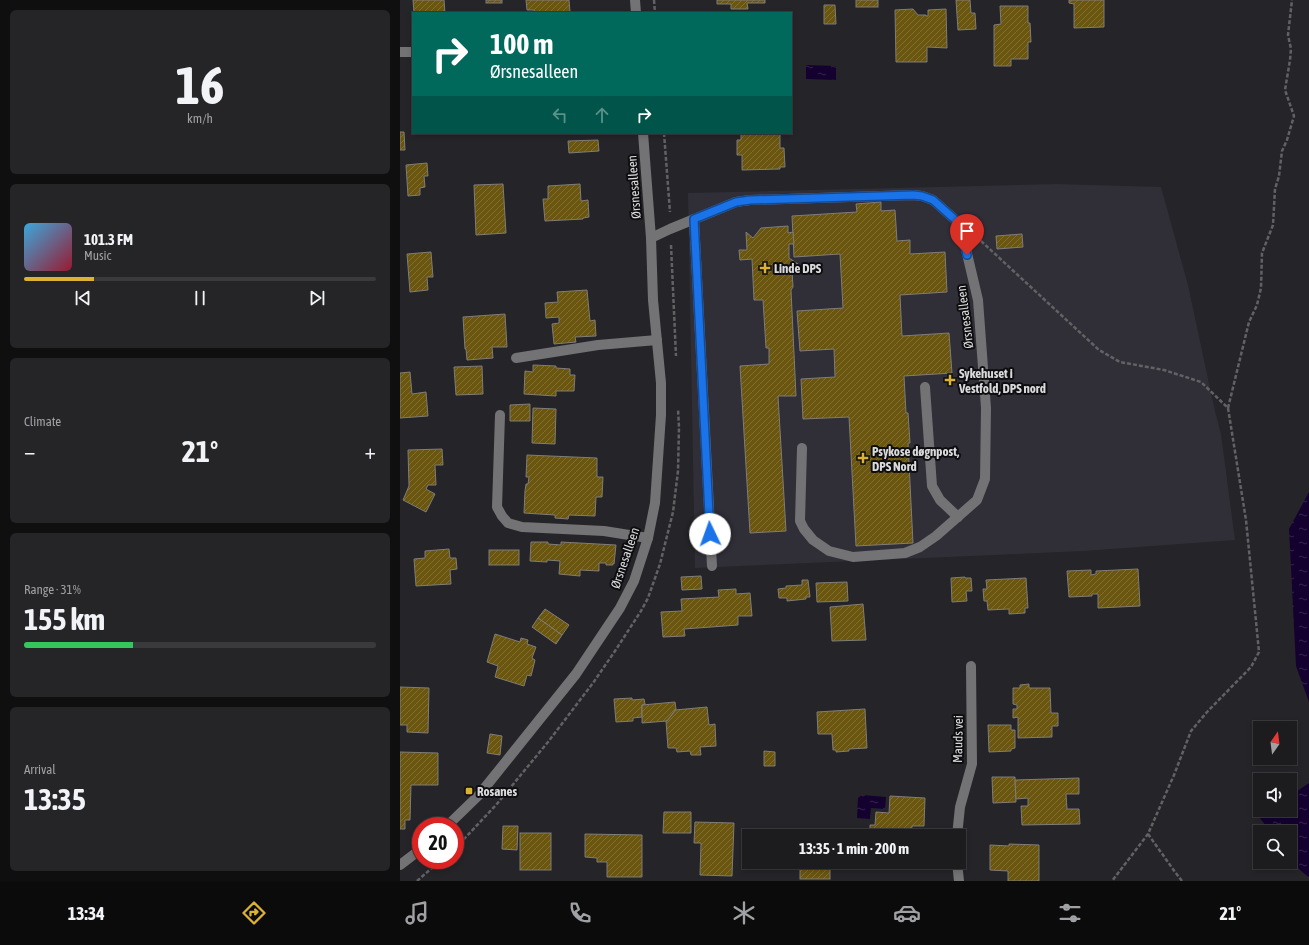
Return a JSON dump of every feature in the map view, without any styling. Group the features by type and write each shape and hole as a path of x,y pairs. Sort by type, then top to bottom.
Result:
{"street":[{"path":"635,0 636,12"},
{"path":"400,52 412,52"},
{"name":"Ørsnesalleen","path":"456,817 479,795 576,674 620,608 634,581 648,538 655,503 661,415 661,383 653,300 651,238 644,134"},
{"path":"651,238 736,202 750,200 913,195 922,196 933,200 960,224"},
{"path":"694,219 712,566"},
{"name":"Ørsnesalleen","path":"802,448 800,521 804,529 813,540 829,550 853,557 905,553 920,547 936,536 977,500 985,479 986,408 978,300 960,224"},
{"path":"516,358 598,345 657,340"},
{"path":"925,387 932,486 940,500 958,517"},
{"path":"500,415 498,507 502,516 508,523 522,527 604,531 648,538"},
{"name":"Mauds vei","path":"958,829 960,808 972,764 971,666"},
{"path":"400,865 412,856"},
{"path":"958,869 959,881"}],"path":[{"path":"654,0 655,12"},
{"path":"1112,881 1148,834 1174,775 1191,731 1251,667 1259,652 1246,520 1228,408 1250,322 1259,299 1261,288 1262,253 1273,225 1275,189 1279,176 1282,151 1294,116 1285,90 1291,49 1288,35 1292,0"},
{"path":"664,134 676,363"},
{"path":"960,224 979,239 1099,350 1120,362 1164,370 1201,382 1228,408"},
{"path":"464,840 496,805 548,742 593,683 648,598 660,564 673,512 678,471 678,403"},
{"path":"1148,834 1174,872 1182,881"},
{"path":"417,881 431,869"}],"shaded area":[{"name":"Sykehuset i Vestfold, DPS nord","path":"1057,184 1161,187 1188,285 1221,434 1235,540 1084,551 695,568 688,193"}],"water":[{"path":"806,65 836,66 836,80 806,79"},
{"path":"1309,492 1309,702 1296,666 1289,529"},
{"path":"1309,783 1309,877 1297,867 1297,825 1265,825 1259,817 1297,817 1297,791"},
{"path":"862,795 886,797 885,809 871,808 870,819 857,818 858,798"}],"building":[{"path":"413,0 444,0 445,12 414,12"},
{"path":"486,0 502,0 502,3 486,3"},
{"path":"526,0 569,0 570,12 535,12 534,10 527,10"},
{"path":"717,0 765,0 765,3 747,3 748,9 731,9 731,4 717,4"},
{"path":"856,0 878,0 878,7 856,7"},
{"path":"956,0 970,0 971,13 975,13 976,29 958,30"},
{"path":"1069,0 1104,0 1104,27 1074,28 1074,4 1069,3"},
{"path":"824,5 835,5 836,24 824,24"},
{"path":"1000,6 1028,6 1028,23 1030,23 1031,42 1028,42 1028,59 1011,59 1011,66 994,66 994,25 1001,24"},
{"path":"913,9 918,15 928,16 928,10 946,9 947,48 927,47 927,62 896,62 895,10"},
{"path":"400,132 404,132 405,150 400,150"},
{"path":"741,134 780,134 780,148 784,148 785,167 780,167 780,169 742,170 742,155 737,155 737,140 741,140"},
{"path":"598,140 599,151 569,153 568,141"},
{"path":"427,163 428,176 424,176 425,187 420,188 420,195 408,196 406,165"},
{"path":"503,184 506,233 476,235 474,185"},
{"path":"580,184 581,201 588,200 589,217 583,219 545,221 543,199 548,199 548,186"},
{"path":"881,202 881,211 895,210 897,241 910,240 910,254 945,252 947,292 900,295 902,336 949,333 952,373 904,376 906,413 908,413 910,443 908,443 913,543 856,546 849,417 803,419 801,379 835,377 834,349 800,351 797,311 843,308 840,254 794,257 792,216 857,212 856,204"},
{"path":"788,226 788,233 793,232 794,244 789,244 789,258 798,264 792,270 793,287 791,290 796,396 778,396 786,531 750,533 740,366 769,364 769,348 766,348 763,300 754,300 752,259 740,260 739,250 747,250 746,232 753,238 761,228"},
{"path":"1022,234 1023,247 997,249 996,236"},
{"path":"431,252 433,277 427,277 428,290 410,292 407,254"},
{"path":"587,290 590,321 595,320 596,336 575,337 576,342 554,344 552,324 559,323 559,317 546,318 545,303 558,302 557,292"},
{"path":"505,314 507,347 492,347 493,358 467,360 463,317"},
{"path":"533,365 556,366 556,368 570,369 570,375 575,375 574,391 556,391 556,396 524,394 525,371 533,372"},
{"path":"482,366 483,394 456,395 454,367"},
{"path":"410,372 412,394 426,392 428,416 400,418 400,373"},
{"path":"530,404 530,421 510,421 510,405"},
{"path":"533,408 556,409 555,444 532,443"},
{"path":"442,449 443,465 435,465 436,485 428,485 426,489 435,494 426,512 403,500 409,486 408,450"},
{"path":"527,455 597,458 597,477 603,477 602,497 596,497 595,516 569,515 568,519 555,518 555,515 524,513 525,491 529,477 526,477"},
{"path":"531,542 548,542 548,544 561,545 561,542 616,545 614,564 606,565 606,563 599,563 599,571 580,570 580,576 559,574 560,561 530,561"},
{"path":"449,549 450,558 456,558 457,569 450,570 451,584 416,586 414,559 425,558 425,551"},
{"path":"489,550 519,550 519,565 489,565"},
{"path":"1138,569 1140,606 1098,608 1098,594 1092,594 1092,596 1069,597 1067,571 1091,570 1091,575 1096,574 1096,571"},
{"path":"701,576 702,589 682,590 681,577"},
{"path":"951,578 971,578 972,591 966,591 967,601 952,602"},
{"path":"1026,578 1028,608 1025,608 1025,613 1009,614 1009,609 988,610 987,601 984,601 983,589 987,589 986,580"},
{"path":"802,580 808,580 810,597 806,597 806,599 787,601 787,598 779,598 778,589 786,588 786,586 802,585"},
{"path":"847,582 848,601 817,602 816,583"},
{"path":"736,589 736,594 750,593 752,616 738,616 738,625 684,629 685,636 663,637 661,612 682,611 681,599 719,597 718,590"},
{"path":"863,604 866,640 832,641 830,607"},
{"path":"545,609 569,625 562,635 538,618"},
{"path":"538,618 562,635 556,644 532,627"},
{"path":"495,634 520,642 521,638 528,640 527,644 536,647 532,658 535,660 531,676 527,675 524,686 495,677 498,666 487,662"},
{"path":"1029,684 1029,688 1050,688 1051,713 1058,713 1058,726 1052,726 1052,737 1018,738 1018,717 1013,718 1013,709 1017,709 1017,705 1013,704 1013,688 1020,688 1020,685"},
{"path":"400,687 429,688 428,733 407,732 407,725 400,725"},
{"path":"632,698 632,700 644,699 645,704 642,705 642,717 633,718 633,721 616,722 614,699"},
{"path":"675,702 676,709 667,721 642,723 642,705"},
{"path":"707,707 709,725 715,724 716,746 700,747 701,755 691,755 690,751 677,752 676,748 668,748 666,721 675,710"},
{"path":"865,709 867,748 849,749 849,751 836,752 836,750 833,750 832,734 818,734 817,712"},
{"path":"988,725 1011,725 1011,730 1015,730 1015,748 1011,749 1011,751 989,752"},
{"path":"490,734 502,736 500,755 487,753"},
{"path":"764,751 775,752 775,766 764,766"},
{"path":"400,752 438,753 438,785 411,785 410,820 405,820 405,829 400,829"},
{"path":"992,777 1015,777 1016,802 993,803"},
{"path":"1079,778 1079,794 1066,794 1067,809 1079,809 1080,824 1022,825 1021,806 1028,806 1028,798 1016,799 1015,780"},
{"path":"890,796 925,798 924,826 912,826 912,829 870,829 870,825 875,825 876,812 889,813"},
{"path":"664,812 691,812 691,833 663,833"},
{"path":"695,822 734,823 732,876 700,875 701,843 694,843"},
{"path":"503,826 518,826 517,850 502,849"},
{"path":"520,833 551,833 551,870 520,870"},
{"path":"585,834 642,835 642,877 607,877 607,862 597,862 597,858 585,857"},
{"path":"1009,844 1039,845 1039,881 1008,881 1008,871 990,870 990,845 1009,846"},
{"path":"800,869 830,869 830,879 800,879"}],"place":[{"name":"Linde DPS","path":"765,268"},
{"name":"Sykehuset i Vestfold, DPS nord","path":"950,380"},
{"name":"Psykose døgnpost, DPS Nord","path":"863,458"},
{"name":"Rosanes","path":"469,791"}],"route":[{"path":"710,534 694,219 736,202 750,200 913,195 922,196 933,200 960,224 967,255"}]}
